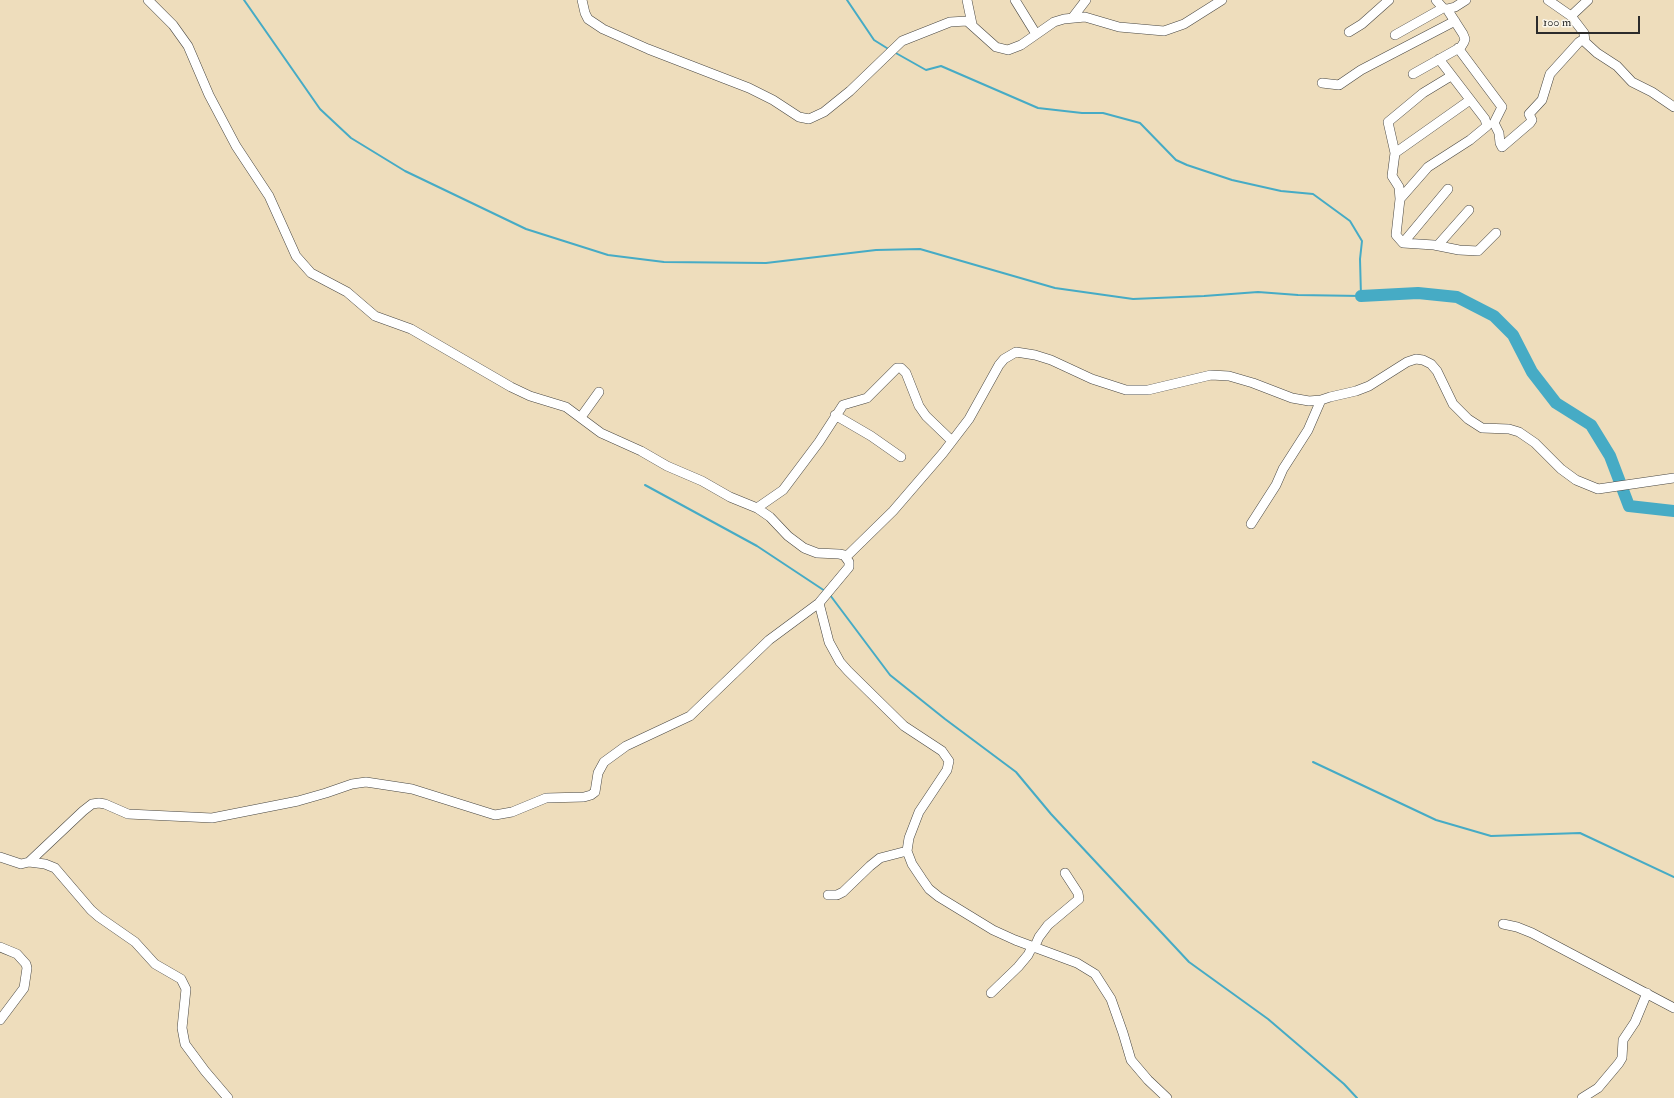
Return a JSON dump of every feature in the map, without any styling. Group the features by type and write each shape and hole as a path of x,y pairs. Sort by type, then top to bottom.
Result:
{"street":[{"path":"148,0 173,25 188,46 209,95 236,146 269,196 296,256 307,269 317,277 347,292 375,316 410,329 511,387 530,396 560,404 574,411 606,436 631,446 677,470 702,480 730,497 757,508 770,517 788,536 804,548 817,553 839,554 846,557"},
{"path":"582,0 585,14 588,19 603,29 648,49 749,88 773,100 799,117 805,118 813,118 824,112 860,82 907,38 950,22 963,20 972,24 991,43 1004,50 1021,45 1054,22 1073,17 1093,18 1119,26 1164,31 1184,24 1222,0"},
{"path":"967,0 972,24"},
{"path":"1015,0 1036,34"},
{"path":"1073,17 1086,0"},
{"path":"1349,32 1368,19 1389,0"},
{"path":"1413,74 1458,48 1465,40 1445,8 1436,0"},
{"path":"1395,35 1445,8 1455,7 1466,0"},
{"path":"1548,0 1571,16 1584,33 1584,39 1591,48 1617,66 1632,82 1652,92 1674,107"},
{"path":"1571,16 1588,0"},
{"path":"1322,83 1339,85 1360,70 1454,21"},
{"path":"1458,48 1502,107 1494,123 1499,133 1502,147 1530,123 1532,120 1529,114 1542,100 1550,74 1579,42 1584,39"},
{"path":"1400,199 1428,167 1470,140 1487,126 1485,119 1439,59"},
{"path":"1451,76 1423,93 1388,122 1395,153 1392,176 1399,187 1400,199 1396,236 1403,243 1478,251 1496,233"},
{"path":"1395,153 1470,100"},
{"path":"1403,243 1448,190"},
{"path":"1438,246 1469,210"},
{"path":"846,557 874,531 910,493 969,419 1004,358 1016,352 1035,355 1051,360 1092,379 1126,390 1148,390 1211,375 1229,376 1253,383 1292,398 1309,401 1321,400 1369,386 1407,362 1416,359 1423,360 1431,364 1437,371 1453,404 1475,425 1482,428 1509,429 1519,432 1535,443 1570,477 1598,490 1674,478"},
{"path":"757,508 783,490 813,450 843,405 862,400 871,394 890,374 899,367 906,372 919,406 926,416 952,441"},
{"path":"582,418 599,392"},
{"path":"1251,524 1308,430 1321,400"},
{"path":"835,415 871,436 900,457"},
{"path":"0,857 17,863 25,864 29,862 83,811 92,804 99,803 106,804 128,814 212,818 304,799 352,784 366,782 412,789 495,814 512,812 546,798 584,797 591,795 595,792 597,787 600,767 610,757 626,746 690,716 769,640 822,600 849,567 846,557"},
{"path":"822,600 829,642 844,666 870,694 904,726 942,751 949,761 947,770 919,812 909,838 908,851 912,864 922,880 929,889 993,930 1077,963 1095,974 1111,999 1131,1060 1148,1080 1167,1098"},
{"path":"828,895 843,892 877,860 908,851"},
{"path":"29,862 45,864 55,868 99,918 135,942 155,964 181,979 186,989 182,1028 185,1044 228,1098"},
{"path":"991,993 1028,955 1039,936 1048,925 1079,899 1078,893 1065,874"},
{"path":"1503,924 1517,927 1532,933 1674,1008"},
{"path":"0,947 17,954 26,964 27,968 24,988 0,1020"},
{"path":"1582,1098 1598,1088 1619,1063 1622,1058 1623,1040 1635,1022 1647,993"}],"waterway":[{"path":"244,0 320,109 351,138 405,171 526,229 608,255 664,262 766,263 876,250 920,249 1055,288 1133,299 1258,292 1298,295 1361,296 1360,259 1362,241 1350,221 1313,194 1281,191 1232,180 1187,165 1176,160 1140,123 1103,113 1082,113 1038,108 941,66 926,70 894,52"},
{"path":"847,0 874,40 890,50"},
{"path":"1361,296 1418,293 1457,297 1494,316 1513,335 1532,372 1556,403 1591,425 1610,456 1629,506 1674,511"},
{"path":"645,485 757,546 825,591"},
{"path":"830,595 890,675 945,719 1016,772 1051,814 1189,962 1268,1019 1344,1084 1357,1098"},
{"path":"1313,762 1436,820 1491,836 1580,833 1674,877"}]}
